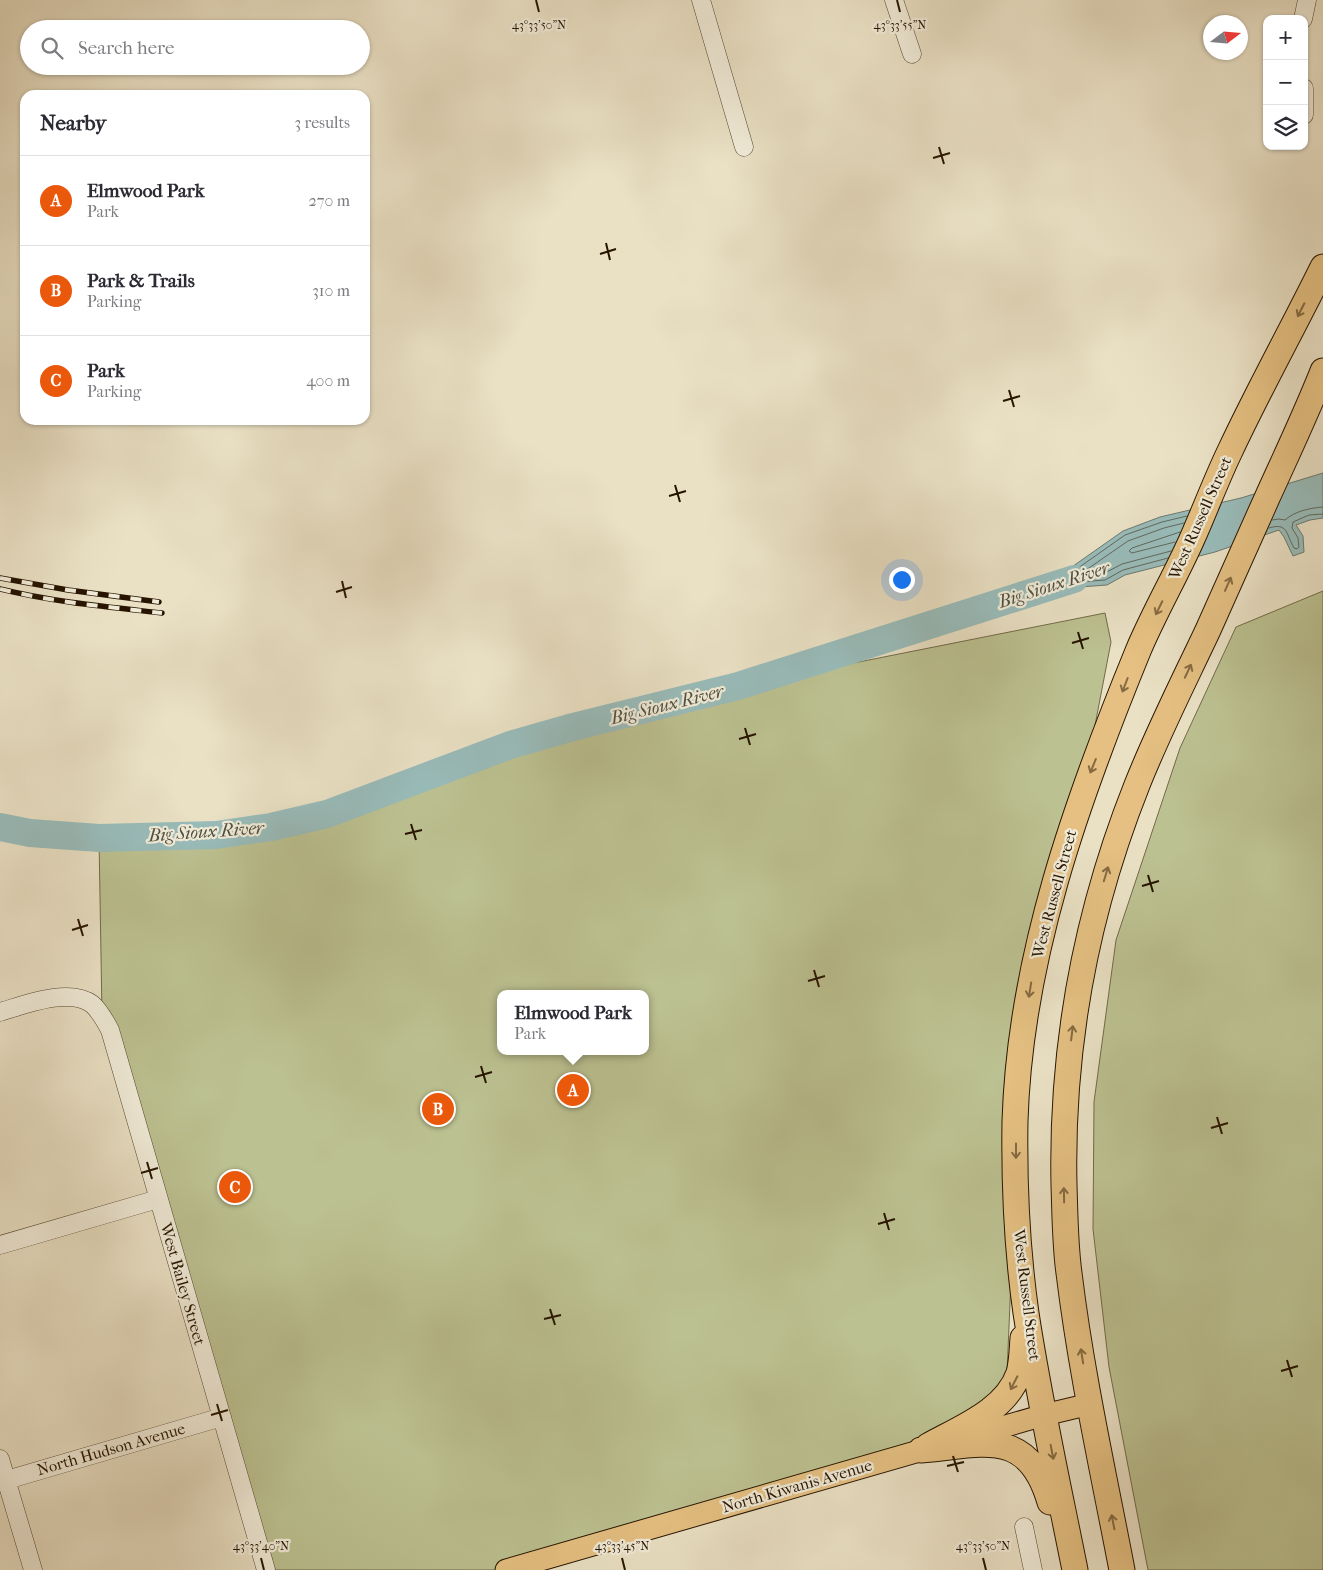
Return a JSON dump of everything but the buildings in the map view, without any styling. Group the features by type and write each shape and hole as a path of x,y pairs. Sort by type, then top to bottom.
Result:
{"highway":[{"name":"West Russell Street","path":"1073,1570 1026,1314 1018,1220 1016,1119 1022,1041 1030,985 1054,886 1082,793 1139,648 1193,537 1230,452 1323,267"},
{"path":"1122,1570 1090,1404 1068,1270 1063,1149 1077,991 1087,944 1116,840 1137,784 1299,429 1323,371"},
{"path":"920,1450 982,1416 1006,1396 1014,1384 1019,1372 1022,1355 1023,1283"},
{"path":"920,1450 990,1444 1004,1446 1017,1451 1029,1459 1038,1470 1046,1488 1073,1570"}],"main road":[{"name":"North Kiwanis Avenue","path":"506,1570 920,1450 1090,1404"}],"street":[{"path":"701,0 744,148"},
{"path":"894,0 912,54"},
{"path":"1304,15 1307,0"},
{"name":"West Bailey Street","path":"0,1012 42,1000 63,997 78,998 91,1004 102,1015 110,1030 266,1570"},
{"path":"0,1245 158,1199"},
{"name":"North Hudson Avenue","path":"3,1481 222,1417"},
{"path":"0,1459 3,1481 32,1570"},
{"path":"1024,1527 1033,1570"}],"green space":[{"path":"1323,591 1323,1570 1148,1570 1109,1367 1093,1229 1094,1102 1116,940 1180,748 1236,627"},
{"path":"1105,613 1111,642 1082,793 1030,985 1016,1165 1006,1396 921,1450 502,1570 265,1570 102,1015 99,838 216,835 271,827 327,814 510,745 652,706 738,686"}],"water":[{"path":"1323,473 1323,518 1296,525 1303,536 1304,552 1293,556 1279,530 1215,552 1125,575 1107,585 1039,590 1123,531 1160,517 1241,498"}],"waterway":[{"name":"Big Sioux River","path":"0,827 30,833 99,838 216,835 271,827 327,814 510,745 573,727 738,686 1074,579"}],"railway":[{"path":"0,578 68,590 159,602"},
{"path":"0,589 60,601 162,613"}],"place":[{"name":"Elmwood Park","path":"573,1090"},
{"name":"Park & Trails","path":"438,1109"},
{"name":"Park","path":"235,1187"}]}
